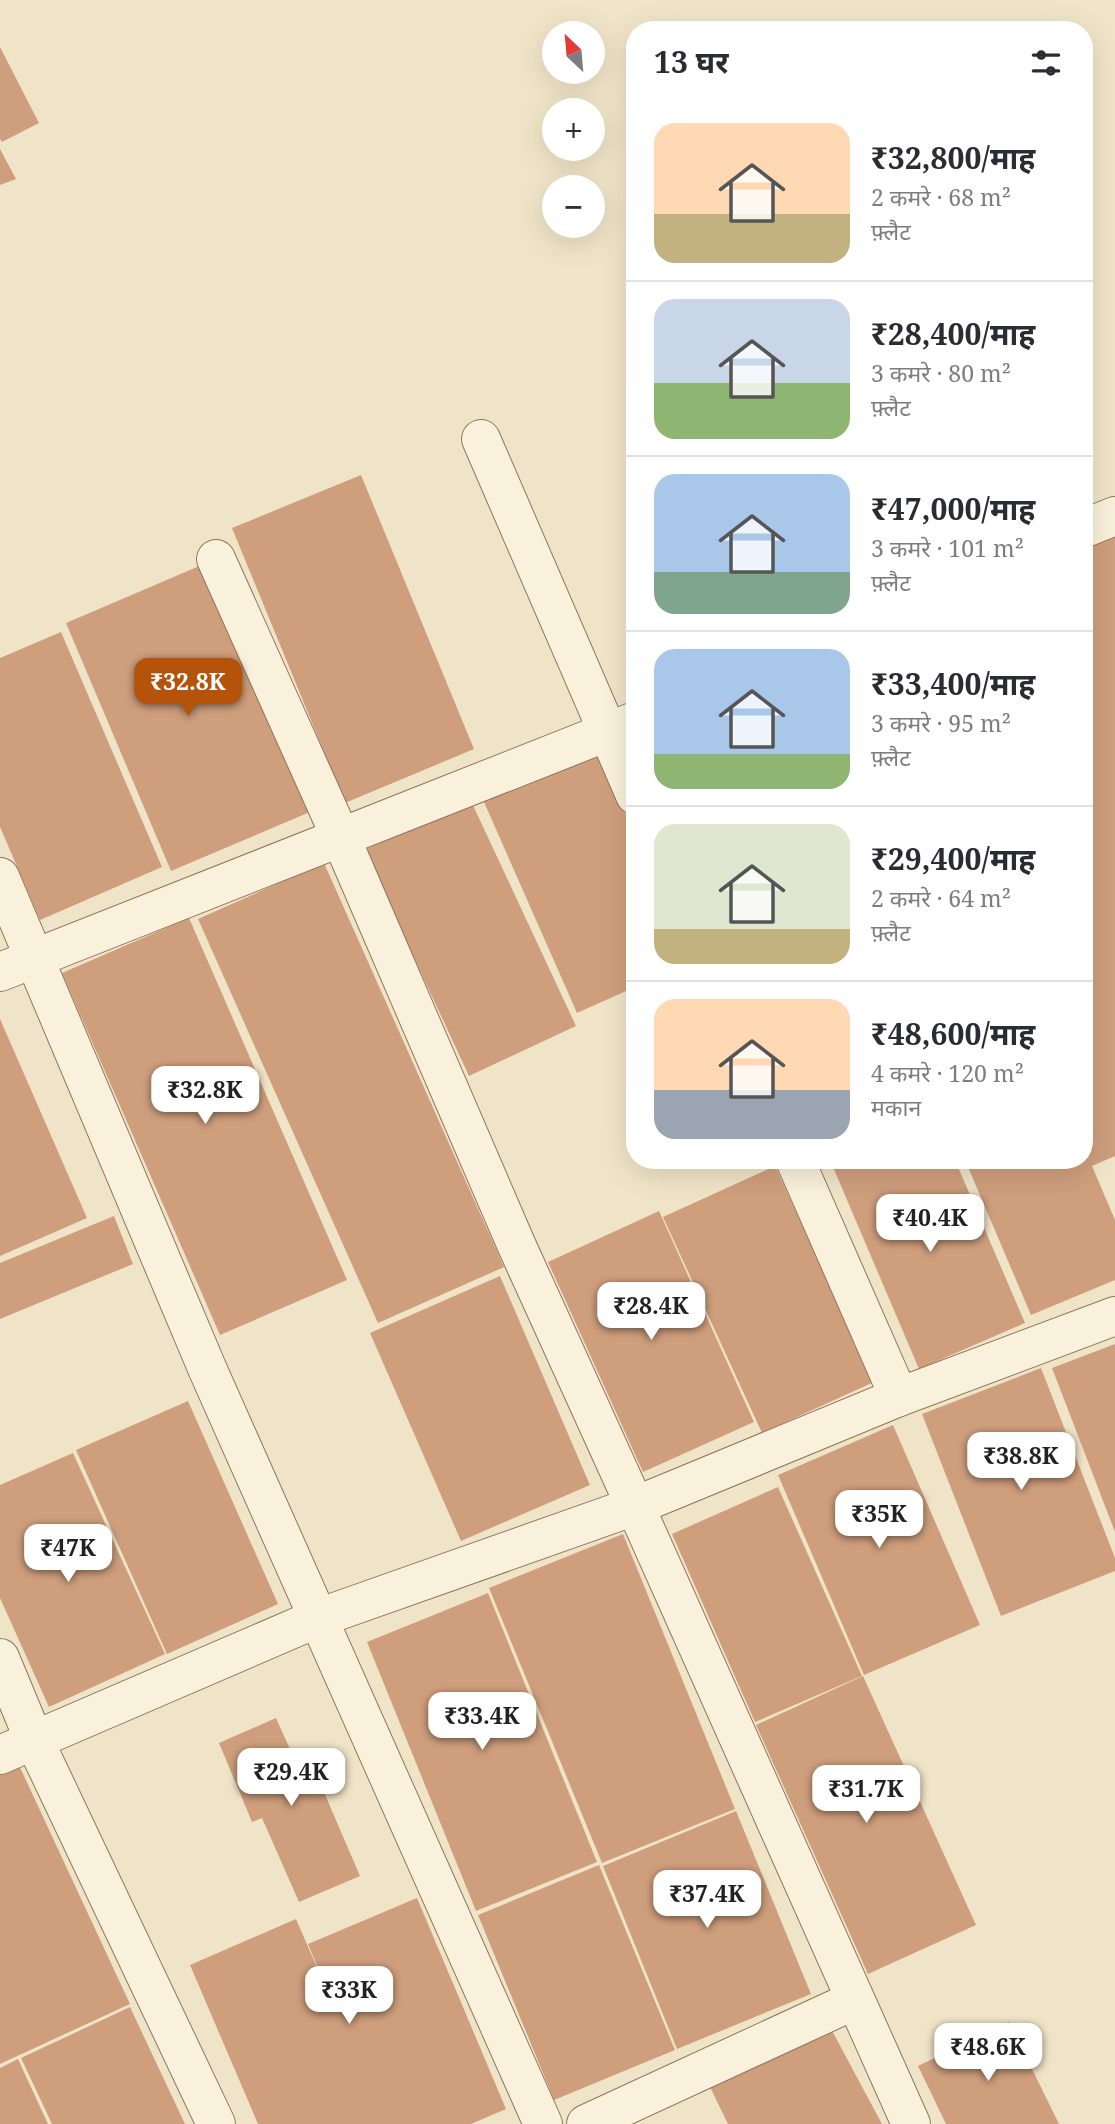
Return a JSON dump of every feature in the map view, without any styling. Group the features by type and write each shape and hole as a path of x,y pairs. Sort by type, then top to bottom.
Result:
{"street":[{"path":"481,439 622,727 626,748"},
{"path":"1093,525 1115,516"},
{"path":"216,559 341,838 516,1244 911,2124"},
{"path":"0,972 622,727"},
{"path":"0,877 207,1368 543,2124"},
{"path":"799,1169 899,1397"},
{"path":"0,1755 318,1618 635,1506 899,1397 1115,1316"},
{"path":"0,1658 34,1740 216,2124"},
{"path":"586,2124 855,2000"}],"building":[{"path":"0,47 39,123 2,142 0,139"},
{"path":"0,149 16,179 0,185"},
{"path":"361,475 474,749 345,803 232,528"},
{"path":"1115,527 1115,1156 1093,1166 1093,537"},
{"path":"204,564 310,812 171,871 66,623"},
{"path":"61,632 162,867 40,920 0,827 0,658"},
{"path":"594,743 626,815 626,991 577,1013 480,793"},
{"path":"471,801 576,1026 469,1076 364,850"},
{"path":"324,863 504,1267 378,1323 198,919"},
{"path":"189,918 347,1280 220,1335 62,973"},
{"path":"0,1019 87,1218 0,1256"},
{"path":"1093,1168 1115,1220 1115,1280 1031,1315 969,1169"},
{"path":"768,1169 776,1169 874,1382 762,1433 663,1217"},
{"path":"834,1169 959,1169 1025,1323 919,1369"},
{"path":"659,1211 754,1422 643,1472 548,1262"},
{"path":"114,1216 133,1264 0,1319 0,1263"},
{"path":"500,1276 590,1485 461,1541 370,1333"},
{"path":"1115,1344 1115,1532 1052,1368"},
{"path":"1041,1368 1115,1558 1115,1571 1001,1616 922,1414"},
{"path":"188,1401 278,1604 167,1654 76,1450"},
{"path":"893,1425 980,1625 864,1675 778,1475"},
{"path":"73,1453 165,1654 49,1707 0,1598 0,1485"},
{"path":"778,1487 862,1676 755,1722 672,1534"},
{"path":"623,1534 735,1809 602,1863 489,1588"},
{"path":"488,1593 597,1862 476,1911 367,1642"},
{"path":"863,1676 976,1925 868,1974 756,1725"},
{"path":"276,1718 294,1758 316,1749 329,1779 320,1783 360,1876 299,1902 262,1818 252,1822 219,1743"},
{"path":"18,1763 130,2004 0,2064 0,1772"},
{"path":"736,1811 811,1994 677,2049 603,1866"},
{"path":"599,1865 675,2050 554,2100 478,1915"},
{"path":"417,1898 506,2109 471,2124 258,2124 190,1965 296,1919 330,1997 308,1944"},
{"path":"130,2007 185,2124 52,2124 21,2058"},
{"path":"1009,2022 1059,2124 946,2124 918,2066"},
{"path":"829,2025 882,2124 728,2124 710,2087"},
{"path":"18,2059 48,2124 0,2124 0,2068"}]}
